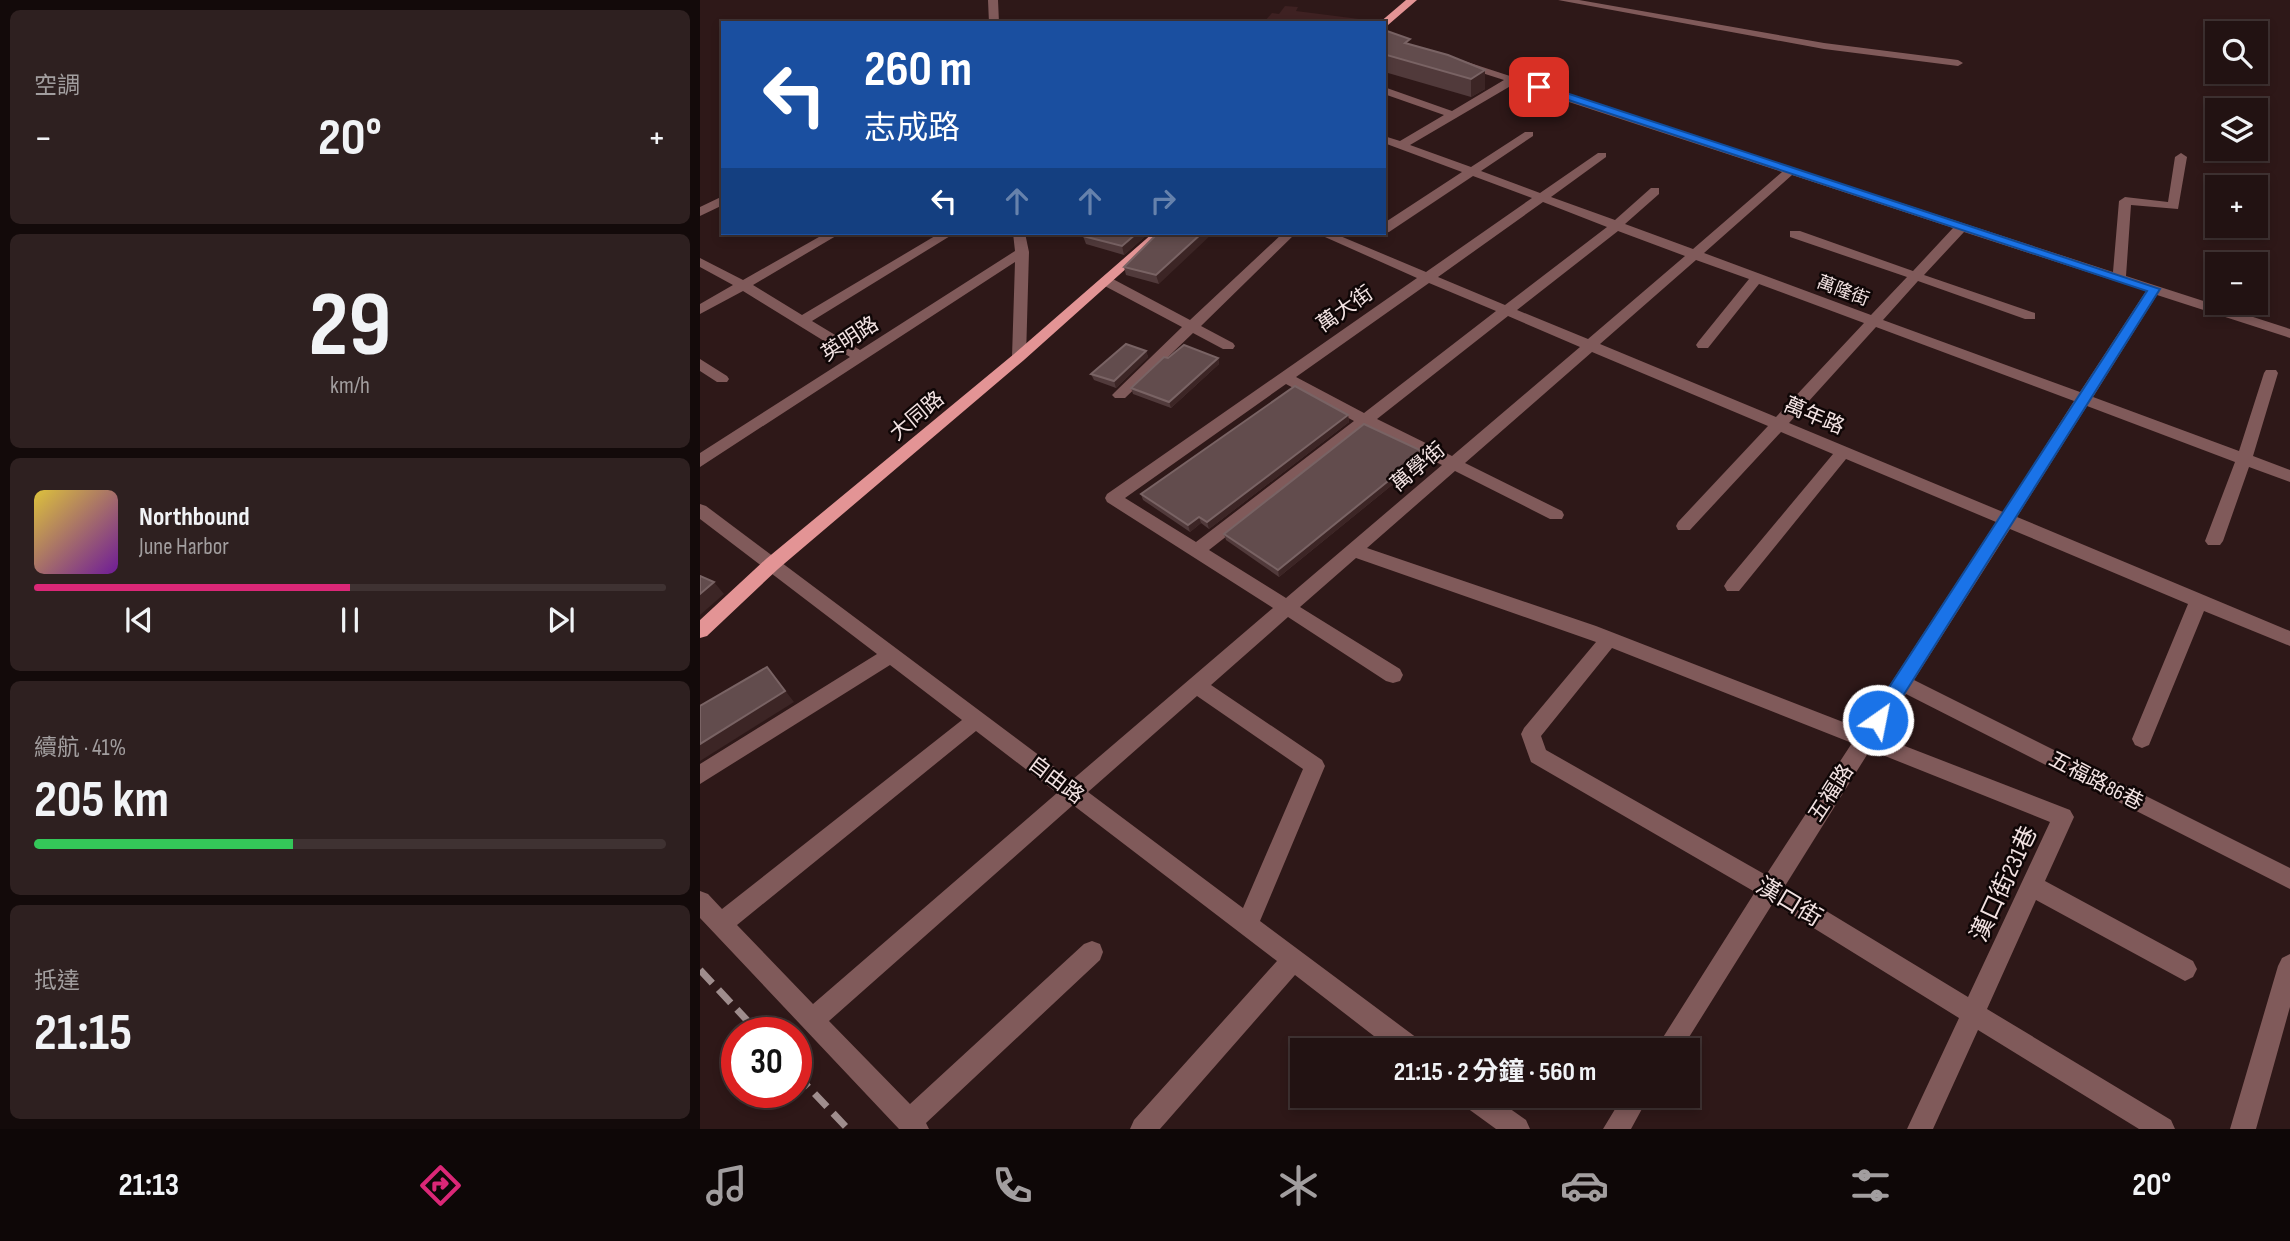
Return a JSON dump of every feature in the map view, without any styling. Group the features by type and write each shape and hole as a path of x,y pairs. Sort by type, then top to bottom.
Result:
{"main road":[{"path":"1386,21 1412,0"},
{"name":"大同路","path":"700,631 772,564 1019,357 1158,235"}],"street":[{"path":"993,0 994,21"},
{"path":"1563,0 1824,46 1958,62"},
{"path":"1622,11 1634,0"},
{"path":"1449,60 2290,334"},
{"path":"1401,145 1514,79"},
{"path":"1386,91 1453,115"},
{"path":"1386,228 1529,134"},
{"name":"萬隆街","path":"1386,140 1872,323 2290,476"},
{"name":"萬大街","path":"1196,551 1113,498 1602,155"},
{"path":"2119,278 2125,201 2174,206 2181,157"},
{"name":"萬學街","path":"812,1020 1071,792 1592,346 1789,172"},
{"path":"1393,675 1196,551 1616,226 1654,191"},
{"path":"700,212 721,201"},
{"path":"1684,526 1961,227"},
{"path":"1795,234 2030,316"},
{"path":"700,310 832,235"},
{"path":"802,321 946,235"},
{"path":"1019,235 1022,252 1019,357"},
{"path":"1120,395 1288,235"},
{"name":"萬年路","path":"1327,235 2290,639"},
{"path":"1357,247 1376,235"},
{"name":"英明路","path":"700,461 1022,252"},
{"path":"700,262 744,285 861,357"},
{"path":"1703,345 1756,279"},
{"path":"1106,281 1228,346"},
{"name":"五福路","path":"1675,1038 2154,289"},
{"path":"700,365 722,379"},
{"path":"2214,541 2244,460 2271,373"},
{"path":"1285,377 1364,420 1556,515"},
{"path":"1733,586 1844,452"},
{"name":"自由路","path":"700,510 1396,1038"},
{"path":"1353,550 1609,639 1866,739"},
{"path":"2142,739 2199,600"},
{"name":"漢口街","path":"1609,639 1531,734 1538,756 1770,889 2162,1129"},
{"path":"700,775 891,655"},
{"name":"五福路86巷","path":"1902,682 2290,879"},
{"path":"1196,685 1315,766 1247,925"},
{"path":"721,924 976,719"},
{"name":"漢口街231巷","path":"1866,739 2063,817 1920,1129"},
{"path":"2032,886 2185,969"},
{"path":"700,902 809,1017"},
{"path":"812,1020 912,1126 1092,953"},
{"path":"1143,1129 1293,960"},
{"path":"2243,1129 2290,966"},
{"path":"1488,1108 1517,1129"},
{"path":"1616,1129 1629,1108"}],"shaded area":[{"path":"1285,6 1298,7 1296,11 1359,19 1265,21 1272,13 1279,14"}],"building":[{"path":"1386,31 1410,39 1405,43 1448,55 1485,70 1471,79 1387,55"},
{"path":"1084,235 1135,235 1122,246"},
{"path":"1156,235 1200,235 1156,275 1124,267"},
{"path":"1126,344 1146,351 1114,381 1091,374"},
{"path":"1184,345 1218,358 1169,402 1131,388 1164,357 1168,358"},
{"path":"1295,386 1348,415 1207,522 1199,517 1188,525 1141,494"},
{"path":"1364,424 1424,452 1278,570 1224,534"},
{"path":"700,576 714,582 700,594"},
{"path":"767,667 785,691 700,744 700,706"}],"railway":[{"path":"700,970 744,1017"},
{"path":"812,1091 848,1129"}],"route":[{"path":"1539,87 1814,180 2154,289 1878,720"}]}
